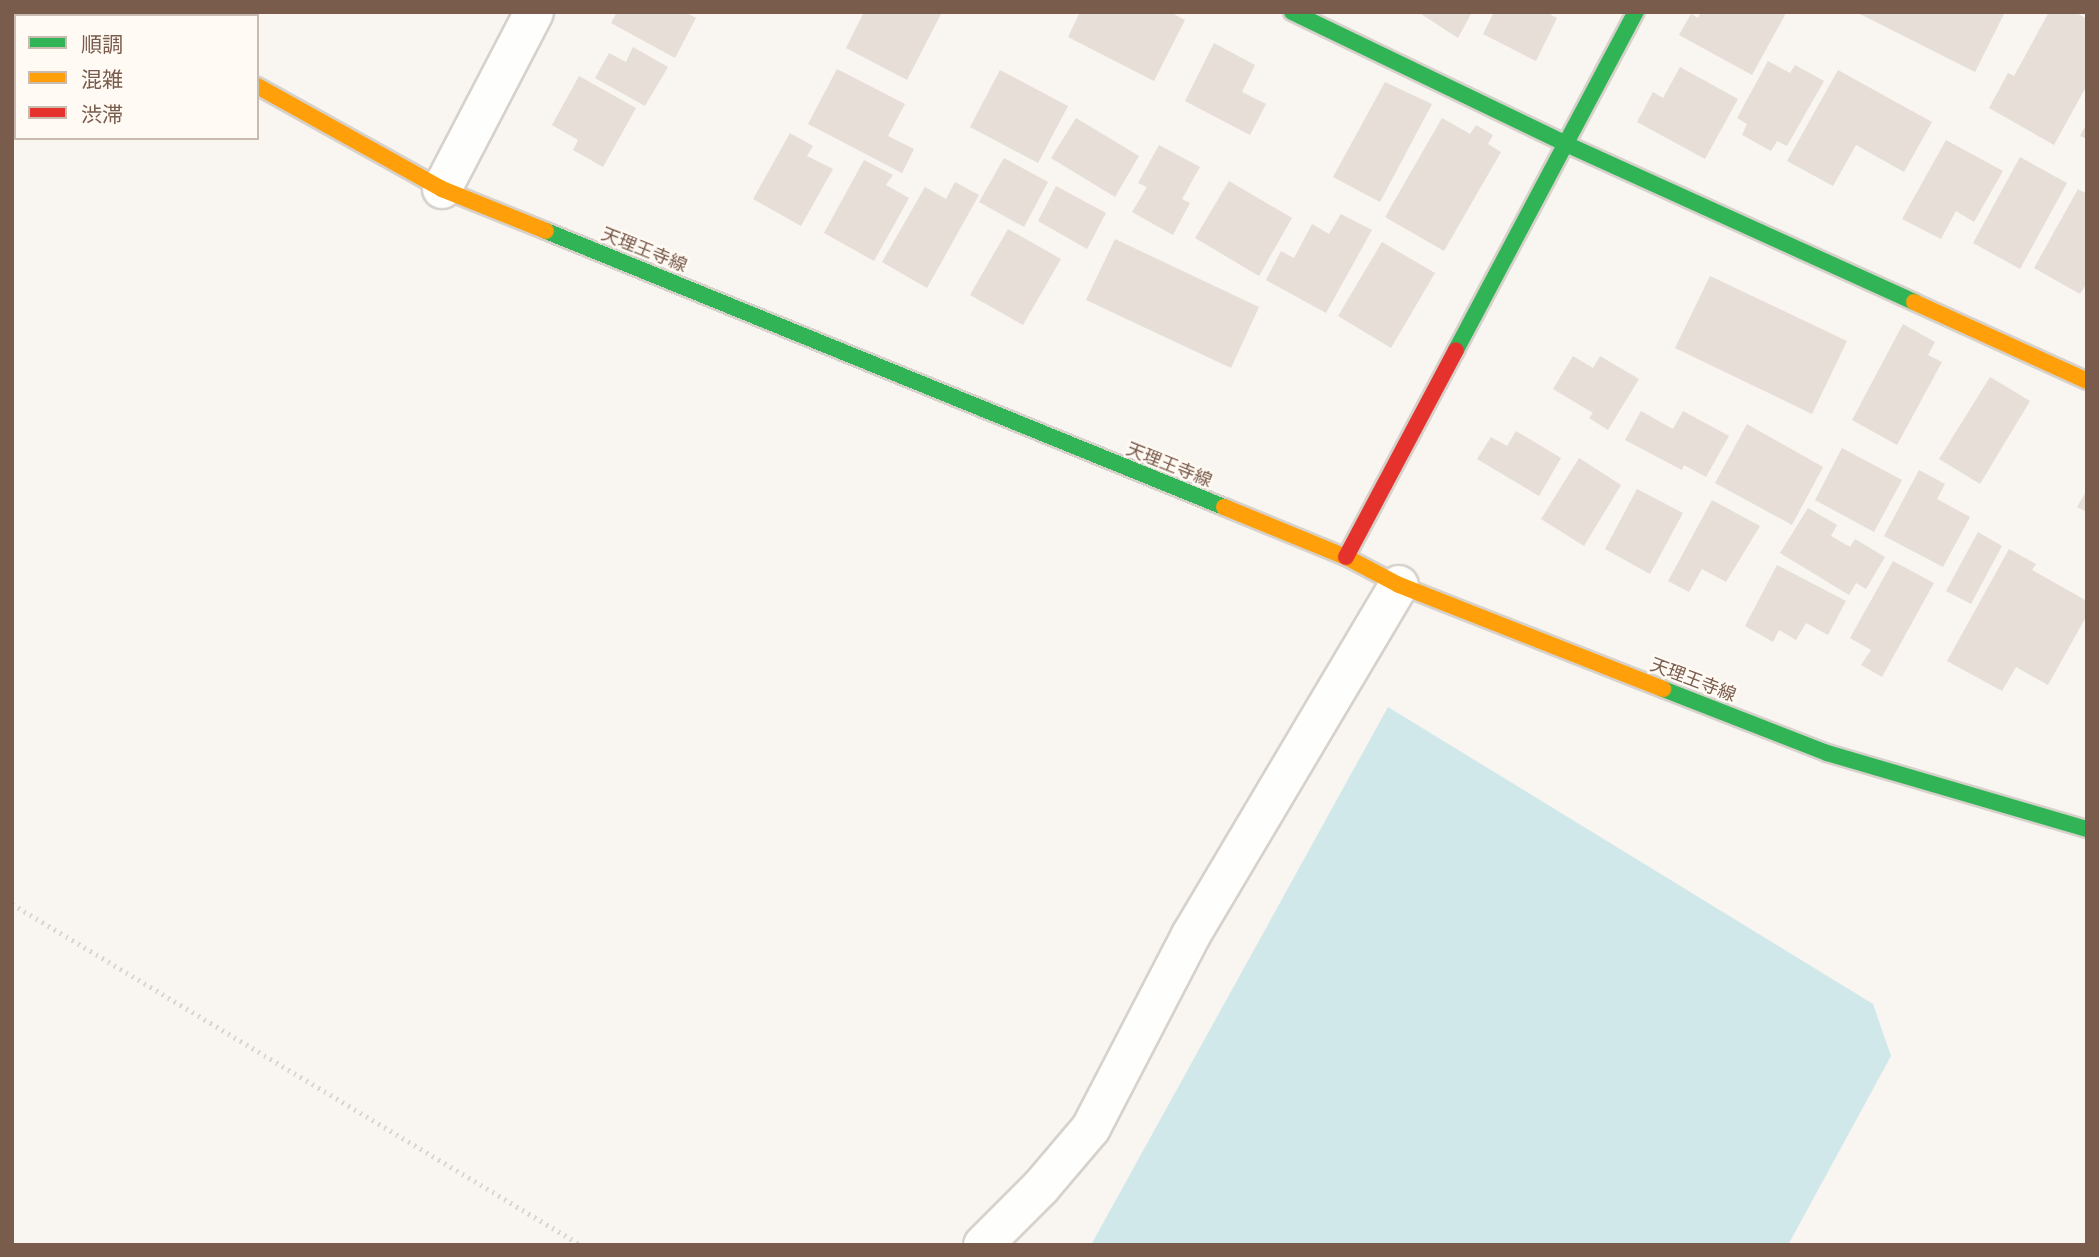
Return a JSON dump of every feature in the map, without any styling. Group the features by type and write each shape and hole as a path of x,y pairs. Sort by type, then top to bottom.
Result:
{"main road":[{"path":"1292,12 1566,144 2087,381"},
{"path":"1346,557 1636,12"},
{"name":"天理王寺線","path":"259,87 442,189 1346,557 1399,585 1827,753 2087,830"}],"street":[{"path":"442,189 534,12"},
{"path":"983,1245 1041,1187 1091,1128 1191,935 1399,585"}],"path":[{"path":"12,904 581,1245"}],"water":[{"path":"1388,707 1873,1004 1891,1056 1788,1245 1091,1245"}],"building":[{"path":"617,12 685,12 696,18 675,58 611,23"},
{"path":"864,12 942,12 907,80 846,48"},
{"path":"1080,12 1170,12 1185,20 1154,81 1068,37"},
{"path":"1418,12 1472,12 1458,38"},
{"path":"1494,12 1546,12 1557,18 1536,61 1483,34"},
{"path":"1701,12 1781,12 1785,15 1752,75 1679,35 1691,14 1698,18"},
{"path":"1856,12 2005,12 1975,72"},
{"path":"2049,12 2075,12 2087,19 2087,85 2054,145 1989,108 2008,73 2014,76"},
{"path":"1214,43 1255,65 1242,92 1266,104 1250,135 1185,101"},
{"path":"633,47 668,67 645,106 595,78 609,53 626,62"},
{"path":"1768,61 1790,73 1795,65 1824,81 1787,146 1777,141 1771,151 1742,135 1747,124 1737,118"},
{"path":"1680,67 1738,99 1705,159 1637,122 1653,92 1663,98"},
{"path":"837,69 905,104 888,136 914,149 902,173 808,124"},
{"path":"1000,70 1068,106 1038,163 970,127"},
{"path":"1838,70 1932,122 1904,172 1856,145 1833,186 1787,161"},
{"path":"579,76 636,108 603,167 573,150 578,140 552,125"},
{"path":"1385,82 1432,104 1380,202 1333,177"},
{"path":"1076,118 1139,156 1115,197 1051,158"},
{"path":"1442,118 1470,134 1476,125 1493,135 1488,144 1501,152 1444,251 1385,217"},
{"path":"2087,123 2087,139 2080,136"},
{"path":"790,133 813,146 807,156 833,169 801,226 753,199"},
{"path":"1946,140 2003,171 1974,222 1956,211 1941,239 1902,219"},
{"path":"1159,145 1200,167 1182,199 1190,203 1173,235 1132,212 1147,187 1138,183"},
{"path":"2020,157 2067,183 2020,269 1973,243"},
{"path":"1004,158 1048,182 1024,227 979,202"},
{"path":"864,160 893,175 886,185 909,198 874,261 824,233"},
{"path":"1229,181 1292,218 1259,276 1195,238"},
{"path":"955,182 979,195 927,288 882,262 925,187 946,199"},
{"path":"1056,186 1106,213 1087,249 1038,221"},
{"path":"2078,189 2087,194 2087,283 2080,294 2034,268"},
{"path":"1341,214 1372,230 1326,313 1266,280 1281,251 1294,258 1312,224 1329,234"},
{"path":"1008,229 1061,259 1023,325 970,295"},
{"path":"1115,239 1259,307 1231,368 1086,300"},
{"path":"1382,242 1435,273 1391,348 1338,316"},
{"path":"1710,276 1847,341 1812,414 1675,348"},
{"path":"1903,324 1935,342 1928,355 1942,362 1897,445 1852,420"},
{"path":"1573,356 1593,368 1600,356 1639,379 1608,430 1589,418 1593,413 1553,389"},
{"path":"1990,377 2030,401 1980,484 1939,459"},
{"path":"1641,411 1673,429 1683,411 1729,436 1706,477 1684,465 1682,470 1625,440"},
{"path":"1747,424 1823,467 1792,525 1715,483"},
{"path":"1516,431 1561,458 1539,496 1477,459 1491,437 1507,446"},
{"path":"1842,448 1902,480 1874,532 1815,500"},
{"path":"1579,458 1621,485 1584,546 1541,519"},
{"path":"1919,470 1945,484 1937,499 1970,517 1943,567 1884,536"},
{"path":"1637,489 1683,513 1650,574 1605,549"},
{"path":"2087,490 2087,512 2077,507"},
{"path":"1712,500 1760,526 1726,582 1702,569 1689,592 1668,581"},
{"path":"1808,508 1837,525 1831,536 1850,547 1855,539 1885,557 1866,589 1856,583 1849,595 1780,553"},
{"path":"1978,532 2002,546 1971,604 1946,591"},
{"path":"2009,549 2036,564 2032,570 2087,601 2087,615 2048,685 2016,667 2002,691 1947,661"},
{"path":"1893,561 1934,583 1882,677 1861,665 1871,650 1850,638"},
{"path":"1777,565 1846,601 1828,635 1806,623 1796,640 1779,630 1773,642 1745,626"}],"traffic: fast":[{"path":"1292,12 1566,144 1914,302"},
{"path":"1456,350 1636,12"},
{"path":"546,231 1224,507"},
{"path":"1663,689 1827,753 2087,829"}],"traffic: slow":[{"path":"259,87 442,189 546,231"},
{"path":"1914,302 2087,381"},
{"path":"1224,507 1346,557 1399,585 1663,689"}],"traffic: jam":[{"path":"1346,557 1456,350"}]}
